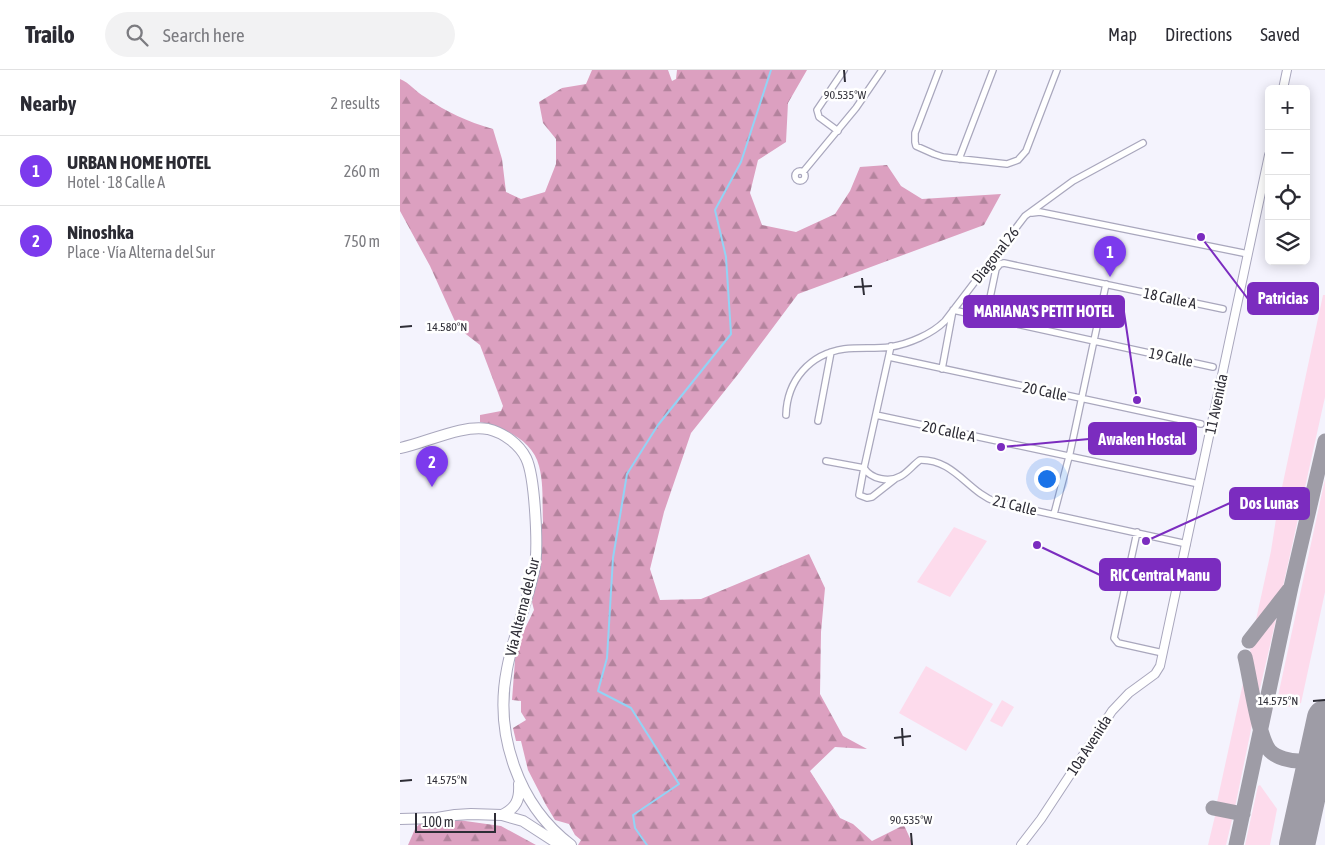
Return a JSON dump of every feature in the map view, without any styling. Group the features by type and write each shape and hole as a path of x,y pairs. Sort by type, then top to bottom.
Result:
{"highway":[{"name":"Vía Alterna del Sur","path":"400,448 461,431 487,429 501,434 518,445 528,462 536,520 535,570 510,653 504,689 506,735 519,781 543,820 567,845"},
{"path":"502,815 511,811 517,802 519,781"},
{"path":"400,813 444,813 455,815"},
{"name":"Vía Alterna del Sur","path":"400,818 502,815 523,821 567,845"}],"main road":[{"path":"1284,85 1287,70"},
{"name":"11 Avenida","path":"1163,653 1265,174"},
{"name":"10a Avenida","path":"1021,845 1048,809 1112,711 1128,693 1158,671 1163,653"}],"street":[{"path":"838,131 816,113 818,107 844,70"},
{"path":"803,172 838,131 882,70"},
{"path":"939,70 915,133 914,142 916,146 934,154 959,159 1006,164 1018,160 1026,151 1057,70"},
{"path":"959,159 993,70"},
{"name":"Diagonal 26","path":"831,352 852,348 891,346 932,332 945,321 1025,216 1074,181 1143,143"},
{"path":"1030,213 1040,212 1248,254"},
{"name":"18 Calle A","path":"986,317 997,266 1000,264 1008,264 1222,309"},
{"path":"1054,514 1069,456 1106,284"},
{"path":"942,369 953,310"},
{"name":"19 Calle","path":"953,310 1213,367"},
{"path":"864,468 891,346"},
{"path":"786,415 789,391 798,377 813,363 831,352"},
{"path":"818,422 831,352"},
{"name":"20 Calle","path":"889,357 1201,424"},
{"name":"20 Calle A","path":"876,415 1199,484"},
{"name":"21 Calle","path":"864,468 859,495 861,497 872,497 920,460 934,461 948,467 990,500 1187,544"},
{"path":"826,461 864,468 872,476 886,480 895,479"},
{"path":"1137,532 1114,638 1118,643 1163,653"}],"shaded area":[{"path":"1323,295 1325,295 1325,397 1282,591 1254,629 1271,551 1278,506"},
{"path":"1325,479 1325,592 1301,703 1291,707 1281,705 1278,696"},
{"path":"954,527 987,541 950,597 917,582"},
{"path":"1274,613 1277,615 1258,697 1250,650"},
{"path":"926,666 993,704 966,751 899,713"},
{"path":"1245,674 1253,720 1235,807 1232,809 1220,806 1217,802"},
{"path":"1002,700 1014,707 1002,727 990,721"},
{"path":"1260,785 1277,809 1270,845 1245,845 1258,786"},
{"path":"1215,816 1230,817 1232,820 1226,845 1208,845"}],"green space":[{"path":"592,70 668,70 672,81 676,79 677,70 807,70 788,103 786,142 758,160 750,193 762,225 796,232 835,214 850,191 860,167 887,165 901,186 922,199 1001,194 984,225 798,294 691,433 664,512 650,569 660,600 701,599 809,554 825,588 821,632 820,694 843,736 867,749 835,747 810,771 840,818 853,824 872,841 904,825 913,845 578,845 581,840 575,835 569,824 555,820 528,770 521,741 516,741 513,728 526,720 521,712 521,701 512,700 516,647 534,610 532,602 540,565 541,526 543,523 541,473 536,457 524,442 507,431 480,422 480,415 501,411 503,406 480,345 458,328 430,266 400,211 400,79 433,103 466,120 493,129 502,159 506,192 521,199 545,192 556,164 556,139 543,123 539,102 562,88 586,84"},
{"path":"458,820 501,826 536,845 408,845 415,829 422,821"}],"waterway":[{"path":"647,845 635,828 633,815 679,784 631,708 598,691 607,658 613,558 627,474 658,425 731,334 726,257 715,210 741,162 771,70"}],"taxiway":[{"path":"1236,845 1291,587 1325,441"},
{"path":"1249,641 1289,590"},
{"path":"1245,657 1258,721 1270,751 1280,757 1295,761 1309,760 1325,754"},
{"path":"1213,808 1243,814"}],"runway":[{"path":"1297,845 1325,718"}],"place":[{"name":"Patricias","path":"1201,237"},
{"name":"URBAN HOME HOTEL","path":"1110,277"},
{"name":"MARIANA'S PETIT HOTEL","path":"1137,400"},
{"name":"Awaken Hostal","path":"1001,447"},
{"name":"Ninoshka","path":"432,487"},
{"name":"Dos Lunas","path":"1146,541"},
{"name":"RIC Central Manu","path":"1037,545"}]}
